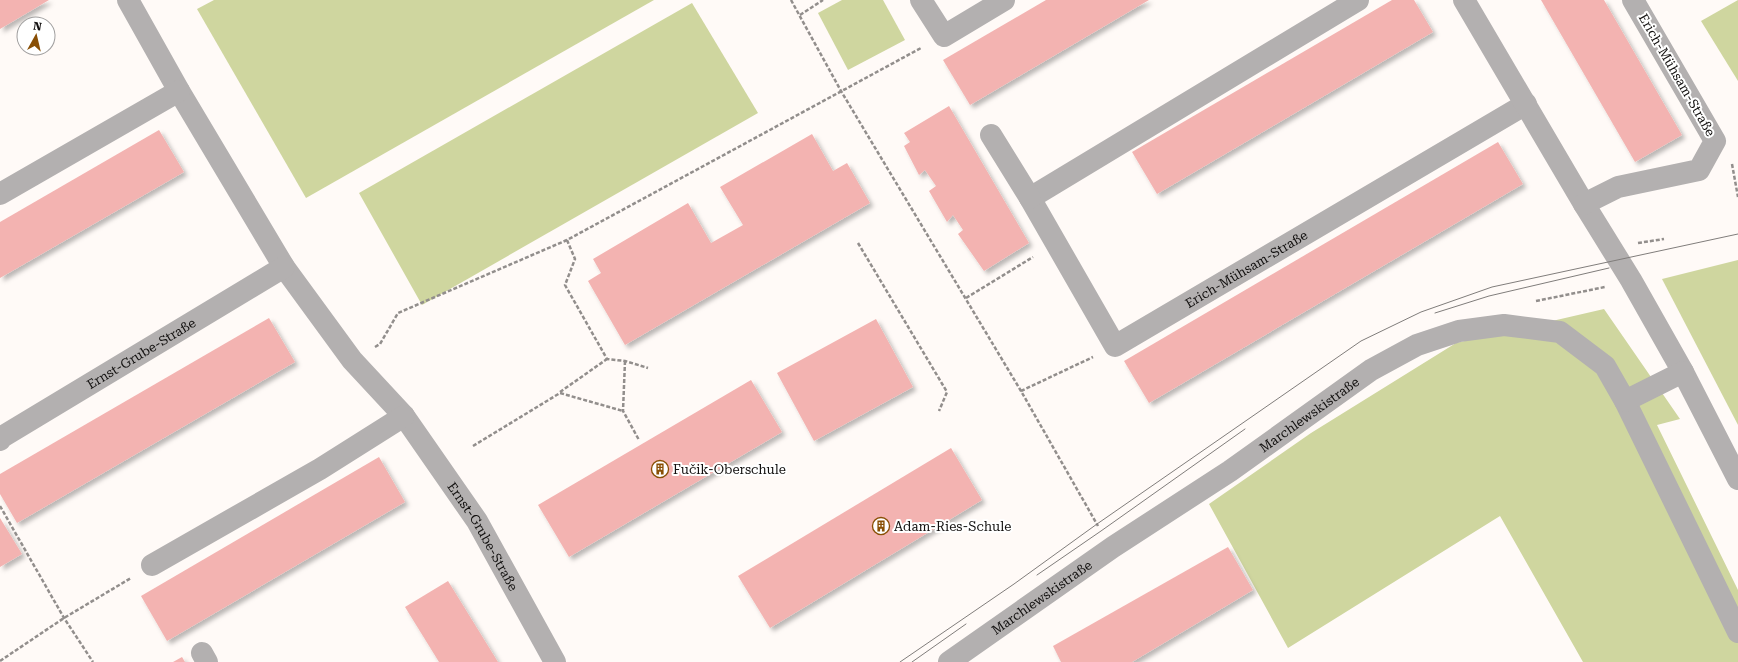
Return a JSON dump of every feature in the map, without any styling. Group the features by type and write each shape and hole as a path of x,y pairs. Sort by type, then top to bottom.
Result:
{"street":[{"name":"Ernst-Grube-Straße","path":"128,0 179,91 284,267 352,360 404,416 477,520 556,662"},
{"path":"921,0 944,36 1004,0"},
{"path":"1030,198 1358,0"},
{"path":"1464,0 1584,204 1631,280 1683,372 1738,479"},
{"name":"Erich-Mühsam-Straße","path":"1584,204 1618,187 1699,170 1716,142 1633,0"},
{"path":"0,194 179,91"},
{"name":"Erich-Mühsam-Straße","path":"1115,346 1526,104"},
{"path":"991,136 1030,198 1115,346"},
{"name":"Ernst-Grube-Straße","path":"0,440 9,433 284,267"},
{"name":"Marchlewskistraße","path":"949,662 1113,547 1230,472 1370,370 1417,345 1460,331 1504,325 1560,332 1604,366 1625,401 1738,632"},
{"path":"1625,401 1683,372"},
{"path":"152,565 320,469 404,416"}],"path":[{"path":"791,0 842,91 1021,391 1097,524 1113,547"},
{"path":"800,15 823,0"},
{"path":"352,360 380,344 398,313 567,240 944,36"},
{"path":"567,240 575,259 565,285 607,359"},
{"path":"858,243 947,392 939,411"},
{"path":"966,298 1056,243"},
{"path":"1529,303 1606,287 1631,280"},
{"path":"1021,391 1115,346"},
{"path":"472,446 560,392 607,359 625,361 648,368"},
{"path":"625,361 623,411 639,440"},
{"path":"560,392 623,411"},
{"path":"0,506 64,618 92,662"},
{"path":"0,661 64,618 152,565"}],"green space":[{"path":"214,0 654,0 306,198 197,9"},
{"path":"842,0 883,0 905,40 848,70 818,13"},
{"path":"1738,0 1738,81 1701,21"},
{"path":"692,3 758,113 422,305 359,193"},
{"path":"1738,260 1738,425 1662,279"},
{"path":"1604,309 1680,419 1657,425 1738,590 1738,662 1583,662 1500,516 1288,648 1209,504 1311,433 1456,343"}],"building":[{"path":"0,0 49,0 22,16 16,16 16,20 0,29"},
{"path":"1046,0 1149,0 970,105 943,60"},
{"path":"1392,0 1414,0 1433,32 1157,194 1132,152"},
{"path":"1541,0 1604,0 1682,135 1635,162"},
{"path":"949,106 1029,243 984,271 958,234 963,230 953,215 947,222 929,191 936,186 925,170 919,175 904,146 910,142 904,133"},
{"path":"159,130 184,172 0,278 0,222"},
{"path":"812,134 833,171 847,163 870,203 625,345 588,281 601,273 593,259 688,203 711,243 743,225 720,187"},
{"path":"1498,142 1523,184 1149,403 1124,361"},
{"path":"269,318 295,362 17,523 0,494 0,474"},
{"path":"876,319 913,387 814,441 777,373"},
{"name":"Fučik-Oberschule","path":"751,380 782,432 569,557 538,505"},
{"name":"Adam-Ries-Schule","path":"951,448 982,500 770,628 738,576"},
{"path":"379,457 405,502 167,641 141,596"},
{"path":"0,518 22,554 0,567"},
{"path":"1228,547 1253,590 1132,662 1061,662 1053,646"},
{"path":"448,581 498,662 439,662 405,607"},
{"path":"182,657 185,662 173,662"}],"tram line":[{"path":"900,662 1361,341 1421,312 1492,287 1738,234"},
{"path":"1435,313 1489,296 1609,268"},
{"path":"1037,575 1245,429"},
{"path":"912,662 966,624"}],"place":[{"name":"Fučik-Oberschule","path":"660,469"},
{"name":"Adam-Ries-Schule","path":"881,526"}]}
